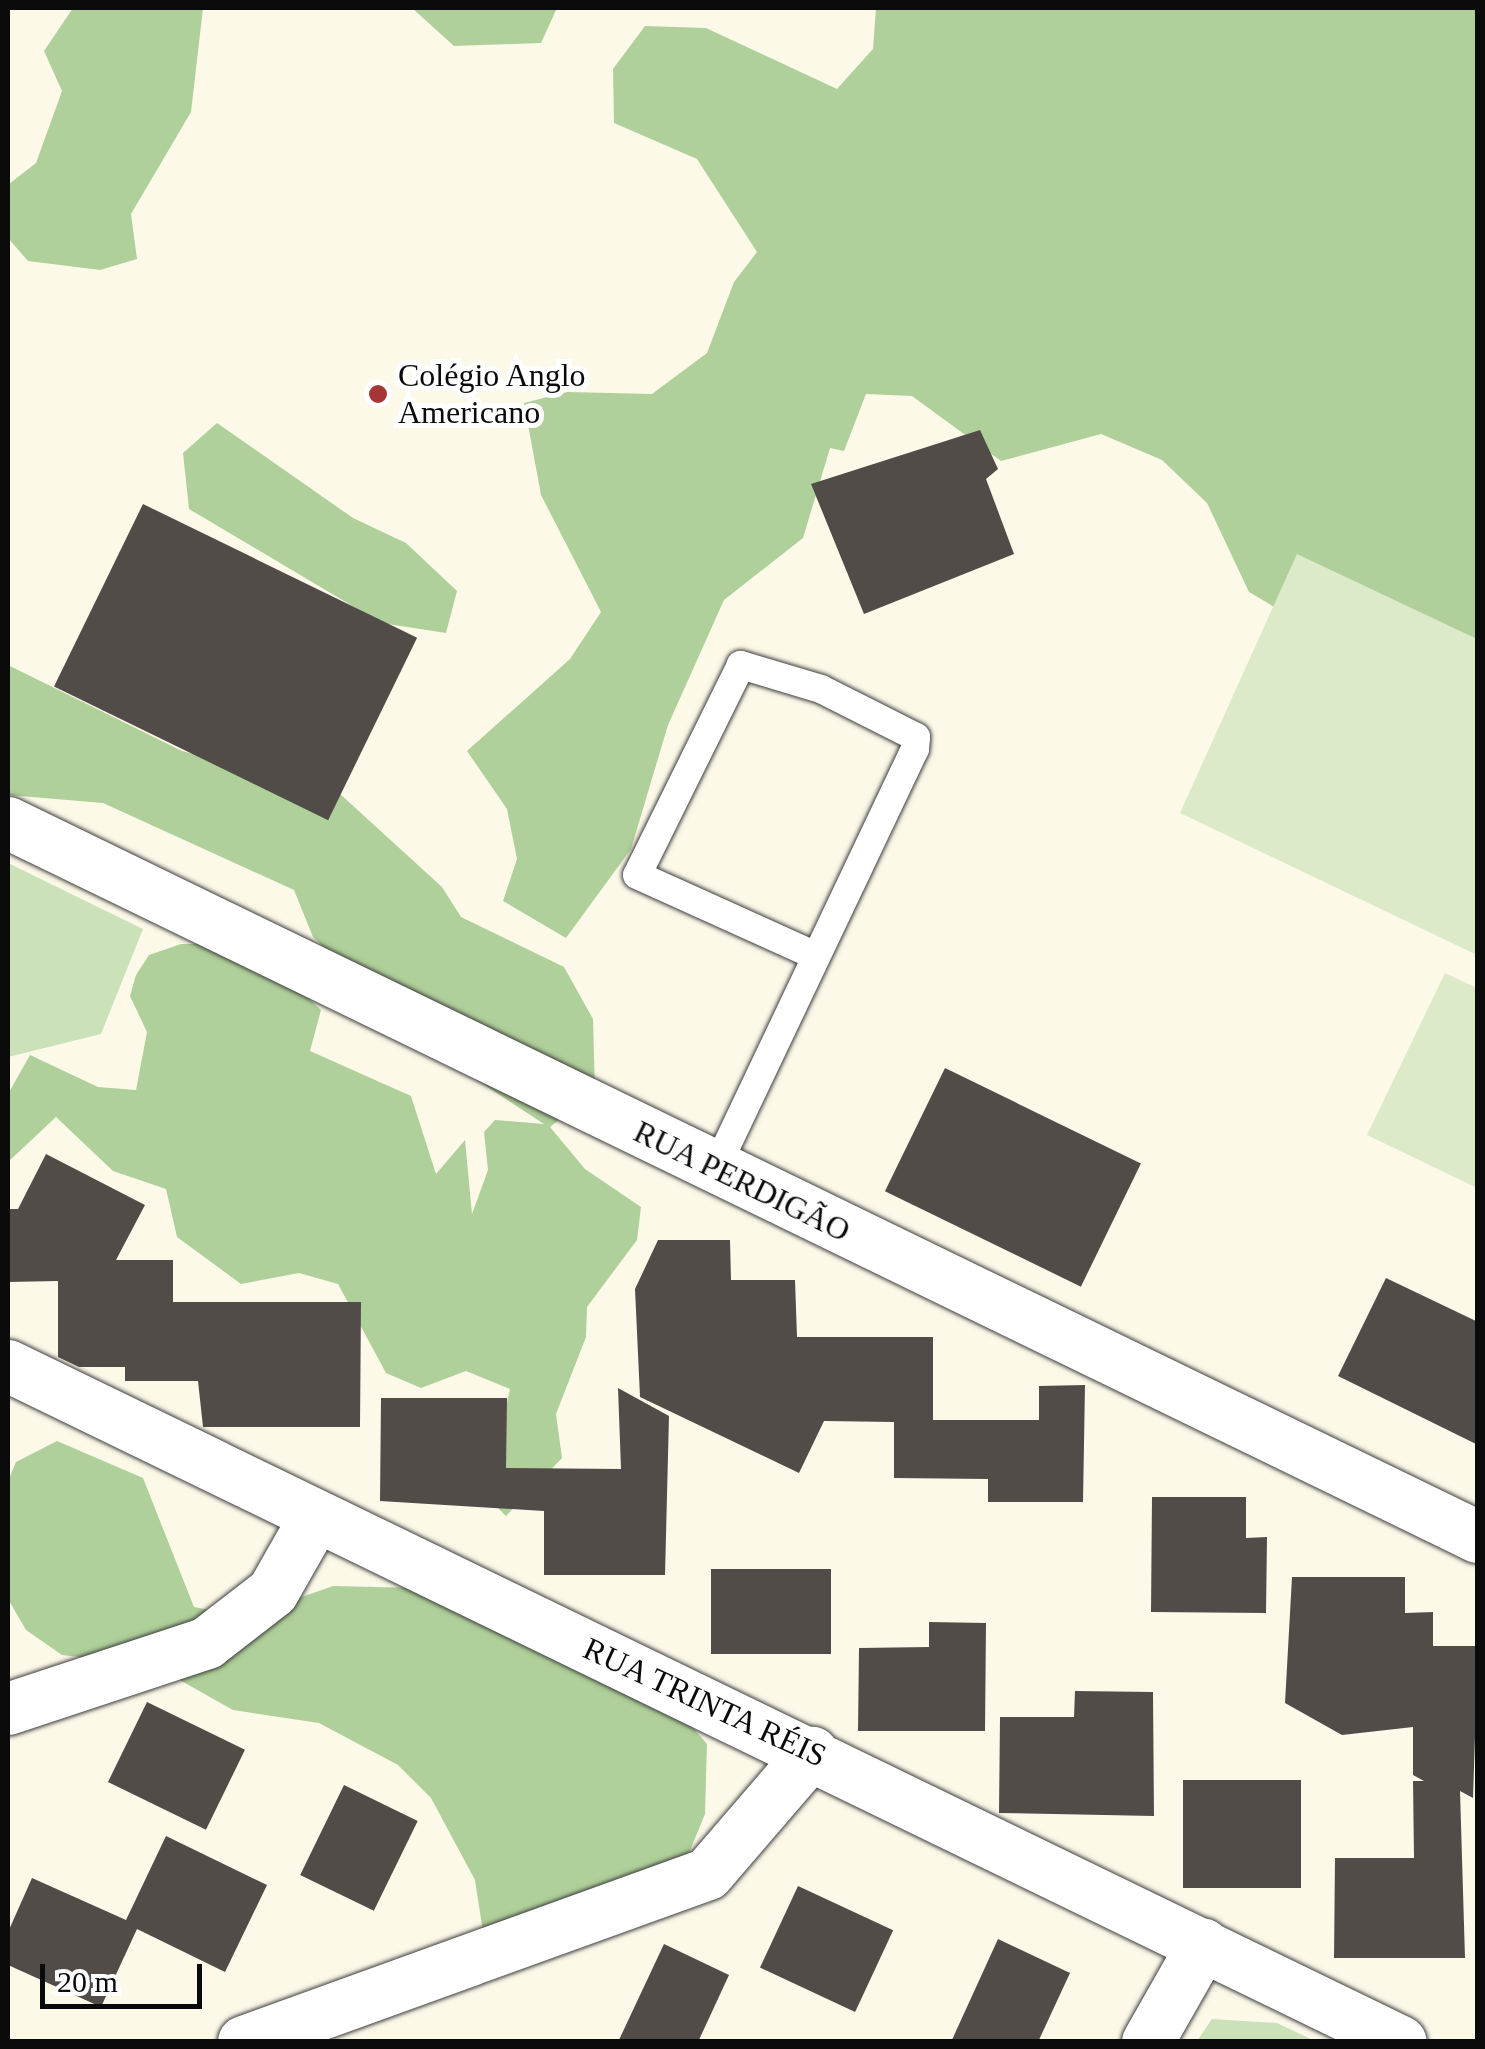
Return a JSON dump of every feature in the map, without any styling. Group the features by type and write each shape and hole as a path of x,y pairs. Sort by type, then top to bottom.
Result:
{"street":[{"name":"RUA PERDIGÃO","path":"8,823 1478,1538"},
{"name":"RUA TRINTA RÉIS","path":"8,1366 314,1518 812,1753 1400,2042"},
{"path":"8,1709 207,1643 273,1592 314,1518"},
{"path":"244,2042 670,1894 742,1845 812,1753"},
{"path":"1148,2042 1203,1944"}],"lane":[{"path":"716,1168 816,956 916,737 821,688 741,665 637,874 816,956"}],"green space":[{"path":"73,8 203,8 191,112 131,214 137,259 100,270 28,261 8,238 9,184 36,163 62,91 44,51"},
{"path":"412,8 557,8 541,43 454,46"},
{"path":"876,8 1477,8 1477,678 1344,648 1249,592 1207,503 1162,460 1101,434 1001,461 912,396 866,394 844,451 830,448 803,538 724,600 668,725 631,849 566,938 503,901 517,859 507,809 467,751 570,659 601,612 541,495 524,403 567,392 652,394 707,353 734,282 757,252 697,159 614,123 613,69 645,26 706,28 837,89 873,49"},
{"path":"217,423 353,518 406,543 457,591 446,633 381,623 189,509 183,453"},
{"path":"1297,554 1477,639 1477,955 1180,813"},
{"path":"8,665 182,751 339,793 442,887 461,917 564,967 593,1019 595,1092 550,1127 585,1169 641,1207 637,1240 587,1307 586,1337 556,1414 562,1458 506,1516 496,1506 496,1453 510,1389 466,1371 421,1388 386,1373 338,1284 299,1273 241,1284 177,1237 166,1189 113,1171 56,1117 8,1162 8,1094 30,1055 98,1087 136,1090 147,1032 130,996 136,975 149,955 181,944 231,944 291,982 321,1010 310,1051 411,1096 436,1174 465,1140 472,1214 488,1170 484,1132 495,1120 544,1124 438,1055 313,937 294,890 103,803 8,795"},
{"path":"8,863 143,929 101,1034 8,1057"},
{"path":"1445,973 1477,988 1477,1188 1367,1135"},
{"path":"57,1441 143,1478 194,1607 245,1617 333,1586 418,1588 658,1687 707,1744 705,1814 689,1853 483,1932 475,1880 431,1798 398,1765 319,1723 233,1710 153,1665 62,1655 26,1630 8,1599 8,1481 16,1462"},
{"path":"1212,2019 1277,2023 1315,2041 1197,2041"}],"building":[{"path":"980,430 998,469 986,479 1014,554 864,614 811,484"},
{"path":"143,504 417,638 328,820 54,686"},
{"path":"945,1068 1141,1164 1081,1287 885,1191"},
{"path":"46,1154 145,1205 116,1260 173,1260 173,1302 361,1302 360,1427 203,1427 198,1381 125,1381 125,1367 79,1367 58,1357 58,1281 8,1282 8,1209 18,1209"},
{"path":"658,1240 730,1240 731,1280 795,1280 797,1337 933,1337 933,1420 1039,1420 1039,1386 1085,1385 1083,1502 988,1502 988,1479 894,1478 894,1422 824,1421 799,1473 640,1397 635,1289"},
{"path":"1386,1278 1478,1322 1478,1445 1338,1376"},
{"path":"618,1388 669,1416 665,1575 544,1575 544,1511 380,1501 381,1398 507,1398 506,1468 621,1469"},
{"path":"1152,1497 1246,1497 1246,1538 1267,1537 1266,1613 1151,1612"},
{"path":"711,1569 831,1569 831,1654 711,1654"},
{"path":"1292,1577 1405,1577 1405,1613 1433,1612 1433,1646 1478,1646 1473,1798 1460,1791 1465,1958 1334,1958 1335,1858 1414,1858 1413,1781 1424,1781 1413,1775 1413,1727 1342,1735 1285,1703"},
{"path":"929,1622 986,1623 985,1731 858,1731 859,1648 929,1647"},
{"path":"1075,1691 1153,1692 1154,1816 999,1813 1000,1717 1074,1717"},
{"path":"147,1702 245,1750 206,1830 108,1782"},
{"path":"1183,1780 1301,1780 1301,1888 1183,1888"},
{"path":"344,1785 418,1821 374,1911 300,1875"},
{"path":"166,1836 267,1885 225,1972 137,1929 101,2007 8,1965 8,1932 32,1878 126,1920"},
{"path":"798,1886 893,1930 855,2012 760,1968"},
{"path":"998,1939 1070,1973 1038,2042 951,2042"},
{"path":"664,1944 729,1975 698,2042 618,2042"}],"place":[{"name":"Colégio Anglo Americano","path":"378,394"}]}
